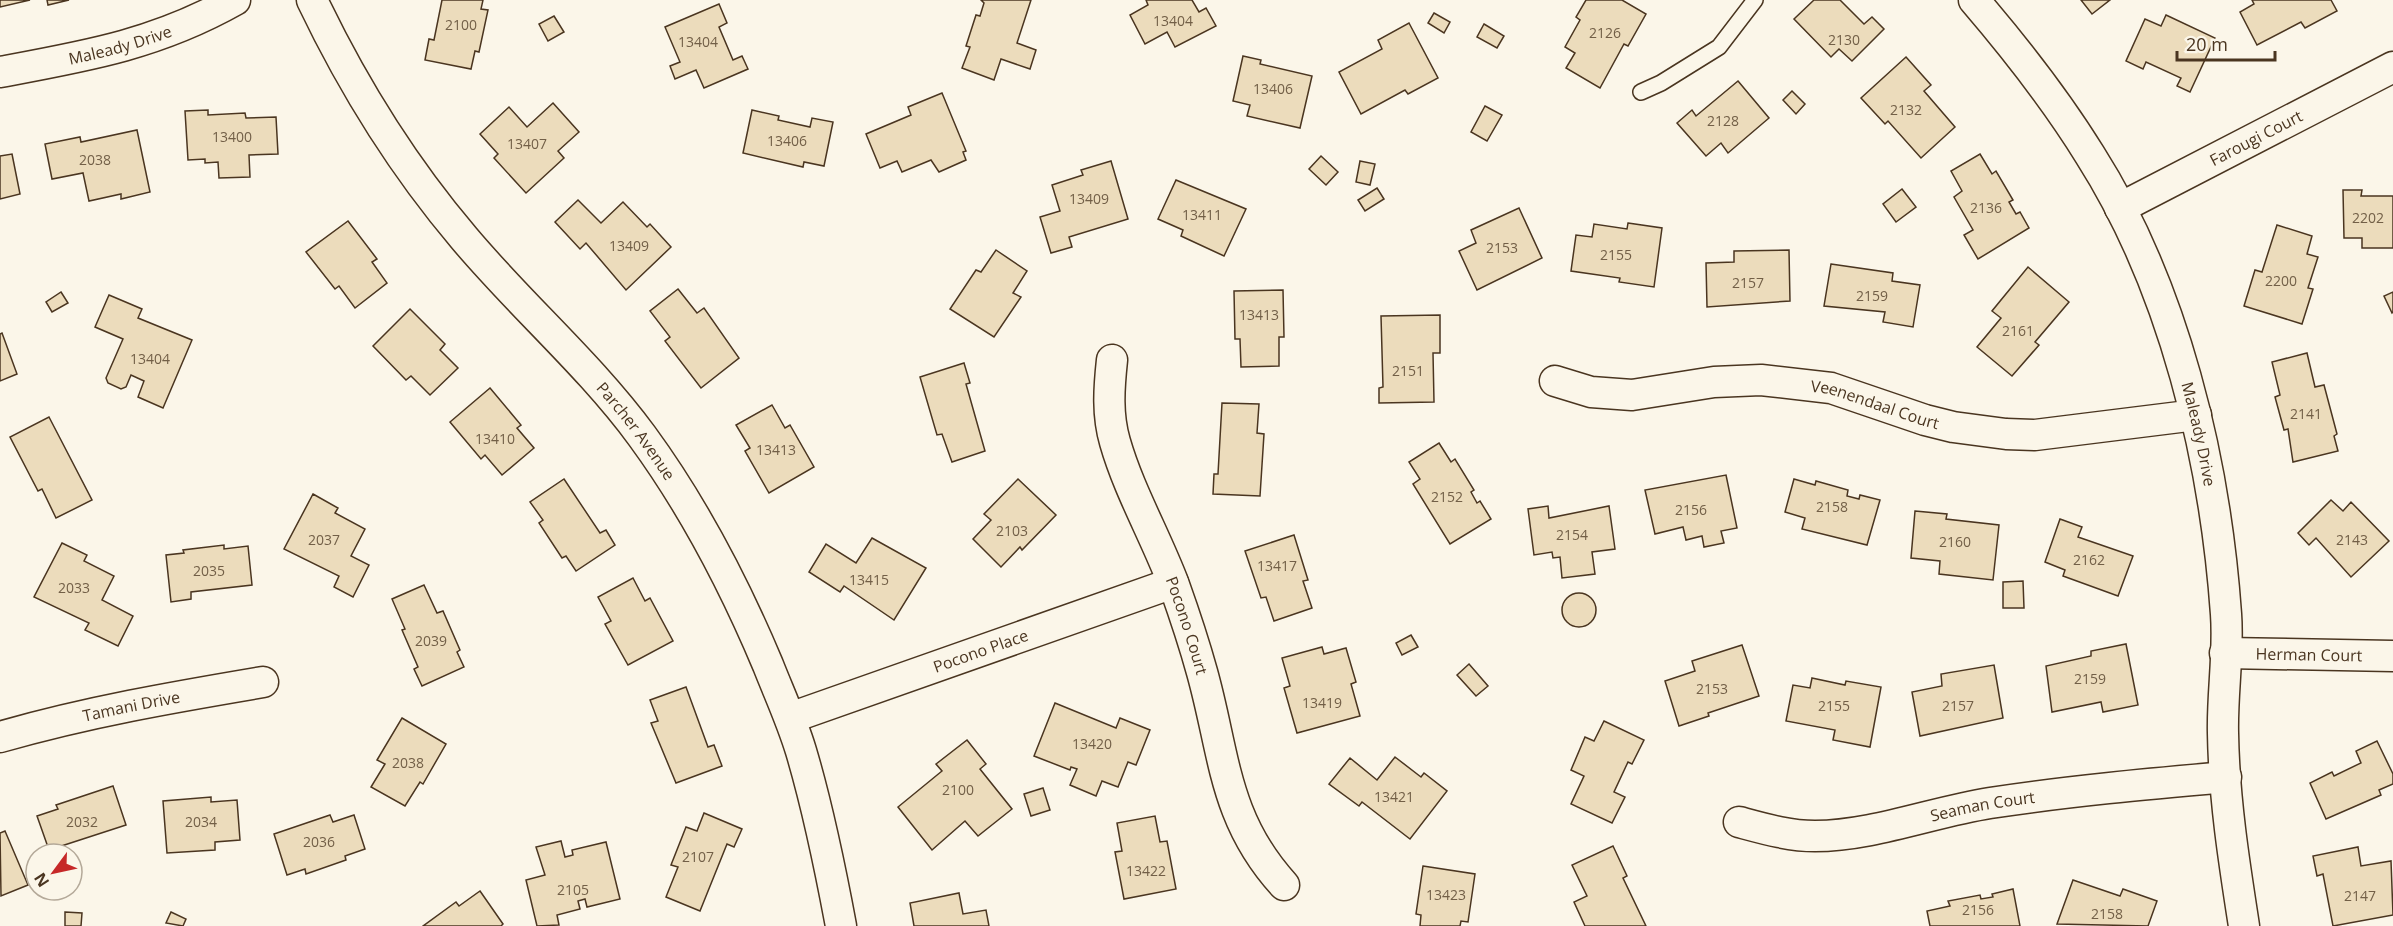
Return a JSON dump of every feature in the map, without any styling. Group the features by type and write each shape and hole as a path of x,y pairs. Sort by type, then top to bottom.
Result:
{"street":[{"name":"Maleady Drive","path":"0,72 101,54 164,35 235,0"},
{"name":"Parcher Avenue","path":"312,0 334,46 376,119 417,179 464,239 582,362 642,436 695,516 741,601 790,718 827,853 841,926"},
{"name":"Maleady Drive","path":"1974,0 2021,55 2091,155 2144,259 2174,336 2196,415 2207,469 2226,615 2223,733 2230,837 2244,926"},
{"name":"Farougi Court","path":"2120,208 2393,68"},
{"name":"Pocono Court","path":"1112,360 1108,401 1114,440 1173,583 1202,671 1231,794 1243,828 1264,863 1284,885"},
{"name":"Veenendaal Court","path":"1555,381 1591,392 1632,395 1714,382 1761,380 1831,388 1934,422 2006,434 2035,435 2196,415"},
{"name":"Pocono Place","path":"790,718 1173,583"},
{"name":"Herman Court","path":"2225,653 2393,656"},
{"name":"Tamani Drive","path":"0,737 52,722 156,700 263,682"},
{"name":"Seaman Court","path":"1739,822 1776,833 1815,836 1842,833 1988,803 2116,787 2226,777"}],"lane":[{"path":"1641,92 1719,47 1755,0"}],"building":[{"path":"0,0 30,0 0,7"},
{"path":"47,0 69,0 48,5"},
{"path":"442,0 483,0 481,9 488,10 479,52 475,51 471,69 425,60 429,39 434,40"},
{"path":"981,0 1031,0 1017,43 1036,50 1030,69 1001,59 994,80 962,68 970,47 966,46 976,15 980,16 984,3"},
{"path":"1146,0 1192,0 1199,12 1206,8 1216,26 1175,47 1167,32 1145,44 1130,15 1148,5"},
{"path":"1586,0 1622,0 1646,14 1628,46 1624,44 1600,88 1566,68 1575,53 1565,47 1580,20 1576,17"},
{"path":"1814,0 1840,0 1864,24 1872,17 1884,29 1852,61 1839,49 1831,57 1794,19"},
{"path":"2081,0 2110,0 2092,14"},
{"path":"2252,0 2331,0 2337,11 2305,28 2301,22 2257,45 2240,12 2254,4"},
{"path":"719,4 727,23 719,27 733,60 742,56 748,69 704,88 696,70 675,79 670,66 680,62 665,27"},
{"path":"1434,13 1450,22 1444,33 1428,23"},
{"path":"2166,15 2215,38 2190,92 2177,86 2181,78 2146,62 2143,69 2126,61 2145,19 2161,26"},
{"path":"554,16 564,32 548,41 539,24"},
{"path":"1409,23 1438,78 1408,94 1405,90 1361,114 1339,72 1382,49 1378,40"},
{"path":"1484,24 1504,36 1497,48 1477,37"},
{"path":"1243,56 1261,60 1260,64 1312,76 1300,128 1247,116 1250,105 1233,101"},
{"path":"1906,57 1931,85 1924,91 1955,127 1921,158 1888,121 1885,124 1861,98"},
{"path":"1738,81 1769,118 1728,153 1721,143 1706,156 1677,123 1692,110 1696,116"},
{"path":"1792,91 1805,104 1796,114 1783,100"},
{"path":"942,93 966,151 963,152 966,160 939,172 931,160 902,172 897,161 880,168 866,134 911,115 908,107"},
{"path":"553,103 579,132 558,151 564,158 526,193 494,158 498,154 480,134 509,107 527,127"},
{"path":"1485,106 1502,115 1487,141 1471,132"},
{"path":"208,110 208,115 245,113 246,118 276,117 278,154 249,155 250,177 219,178 218,162 205,163 205,159 188,160 185,111"},
{"path":"752,110 779,116 778,120 810,127 812,118 833,122 824,166 804,162 803,167 743,153"},
{"path":"137,130 150,192 121,199 121,194 89,201 83,173 52,179 45,144 80,137 81,142"},
{"path":"12,154 20,194 0,199 0,156"},
{"path":"1980,154 1992,174 1996,171 2013,200 2009,202 2016,214 2020,212 2029,228 1978,259 1964,235 1973,230 1954,197 1962,191 1951,171"},
{"path":"1321,156 1338,172 1326,185 1309,169"},
{"path":"1111,161 1128,219 1069,237 1072,247 1051,253 1040,217 1060,211 1052,185 1083,175 1081,170"},
{"path":"1360,161 1375,164 1370,185 1356,182"},
{"path":"1176,180 1246,209 1224,256 1181,236 1183,230 1158,219"},
{"path":"1377,188 1384,199 1365,211 1358,200"},
{"path":"1902,189 1916,207 1896,222 1883,204"},
{"path":"2343,190 2362,190 2361,196 2393,196 2393,248 2362,248 2362,238 2344,238"},
{"path":"578,200 601,223 623,202 647,227 650,224 671,247 626,290 586,243 580,249 555,222"},
{"path":"1519,208 1542,258 1477,290 1459,251 1476,243 1471,230"},
{"path":"348,221 377,259 372,262 387,283 355,308 339,286 335,289 306,252"},
{"path":"1628,223 1662,228 1654,287 1619,282 1620,278 1571,271 1576,235 1592,237 1594,224 1627,229"},
{"path":"2277,225 2312,236 2307,254 2318,257 2308,288 2313,289 2302,324 2244,306 2255,270 2262,272"},
{"path":"996,250 1027,271 1013,293 1021,297 994,337 950,309 976,270 981,272"},
{"path":"1789,250 1790,301 1707,307 1706,263 1734,262 1734,251"},
{"path":"1831,264 1893,273 1892,281 1920,285 1913,327 1883,322 1885,312 1824,306"},
{"path":"2028,267 2069,302 2035,342 2039,345 2012,376 1977,347 2001,318 1992,311"},
{"path":"678,289 697,313 704,308 739,358 701,388 665,341 670,337 650,311"},
{"path":"1283,290 1284,337 1279,337 1279,366 1241,367 1240,339 1235,339 1234,291"},
{"path":"61,292 68,303 52,312 46,302"},
{"path":"2393,292 2393,312 2392,313 2384,296"},
{"path":"109,295 142,309 138,318 192,340 163,408 138,397 144,381 131,375 126,387 121,389 108,383 106,378 123,339 95,327"},
{"path":"410,309 445,344 440,350 458,368 430,395 411,376 406,380 373,346"},
{"path":"1440,315 1440,353 1433,353 1434,402 1379,403 1379,388 1383,387 1381,316"},
{"path":"2,333 17,374 0,381 0,334"},
{"path":"2307,353 2315,387 2324,385 2337,434 2334,436 2338,451 2293,462 2288,429 2284,430 2275,397 2280,395 2272,362"},
{"path":"964,363 970,383 966,384 985,451 952,462 942,434 937,435 920,377"},
{"path":"490,388 521,425 517,428 534,448 502,475 485,455 481,459 450,422"},
{"path":"1222,403 1259,404 1257,433 1264,434 1260,496 1213,494 1214,474 1218,474"},
{"path":"772,405 785,428 790,425 814,467 769,493 745,451 750,448 736,425"},
{"path":"49,417 92,500 56,518 42,489 38,491 10,437"},
{"path":"1439,443 1451,462 1455,459 1474,490 1471,492 1477,503 1480,501 1491,519 1450,544 1413,484 1420,479 1409,462"},
{"path":"1726,475 1737,528 1721,531 1724,543 1704,547 1702,536 1686,540 1683,527 1655,534 1645,490"},
{"path":"564,479 600,533 606,530 615,545 576,571 566,556 562,558 539,523 543,520 530,502"},
{"path":"1018,479 1056,515 1022,550 1020,547 1001,567 973,539 991,520 984,514"},
{"path":"1794,479 1815,485 1816,481 1848,490 1847,496 1859,499 1860,495 1880,500 1867,545 1802,529 1805,518 1785,512"},
{"path":"313,494 338,508 335,513 365,529 351,556 369,565 353,597 334,587 339,576 284,549"},
{"path":"2331,500 2343,511 2351,502 2389,541 2351,577 2316,538 2309,545 2298,533"},
{"path":"1548,506 1549,518 1609,506 1615,549 1592,552 1595,574 1562,578 1560,557 1553,558 1552,552 1534,555 1528,509"},
{"path":"1915,511 1947,514 1946,519 1999,525 1993,580 1939,574 1940,561 1911,558"},
{"path":"2060,519 2082,527 2078,537 2133,556 2118,596 2063,576 2065,570 2045,562"},
{"path":"1294,535 1308,580 1303,581 1312,608 1274,621 1266,597 1261,598 1245,551"},
{"path":"872,538 926,568 894,620 844,586 840,592 809,572 826,544 856,563"},
{"path":"62,543 87,555 84,561 114,576 102,600 133,616 118,646 85,630 89,623 34,597"},
{"path":"224,545 224,549 248,546 252,585 191,592 191,599 171,602 166,555 184,553 183,550"},
{"path":"633,578 645,601 650,598 673,641 628,665 605,624 611,621 598,597"},
{"path":"2023,581 2024,608 2003,608 2003,582"},
{"path":"424,585 437,613 443,611 460,650 457,652 464,667 422,686 414,669 418,667 402,630 405,629 392,599"},
{"path":"1579,593 1591,598 1596,610 1591,622 1579,627 1567,622 1562,610 1567,598"},
{"path":"1411,635 1418,647 1402,655 1396,643"},
{"path":"2126,644 2138,705 2103,712 2101,702 2052,712 2046,666 2091,656 2091,651"},
{"path":"1742,645 1759,696 1708,713 1709,716 1679,726 1665,681 1695,671 1692,661"},
{"path":"1322,647 1324,654 1346,648 1356,682 1351,684 1360,716 1297,733 1284,688 1290,686 1282,658"},
{"path":"1469,664 1488,686 1476,696 1457,675"},
{"path":"1994,665 2003,718 1920,736 1912,692 1942,686 1941,674"},
{"path":"1812,678 1845,685 1846,681 1881,687 1870,747 1833,740 1835,730 1786,721 1793,685 1810,688"},
{"path":"686,687 708,747 714,745 722,766 676,783 651,723 658,721 650,700"},
{"path":"1055,703 1116,728 1120,718 1150,730 1136,765 1128,762 1118,787 1102,781 1096,796 1070,785 1077,769 1071,767 1070,770 1034,756"},
{"path":"402,718 446,744 423,784 420,782 405,806 371,787 385,764 377,760"},
{"path":"1604,721 1644,740 1632,764 1628,762 1614,792 1625,797 1612,823 1571,804 1584,776 1571,770 1585,737 1594,741"},
{"path":"967,740 986,764 980,769 1012,809 978,836 965,821 932,850 898,807 942,771 936,764"},
{"path":"2377,741 2393,774 2393,784 2379,790 2381,795 2326,819 2310,783 2332,772 2334,776 2361,763 2356,751"},
{"path":"1395,757 1421,777 1424,773 1447,791 1410,839 1362,802 1359,806 1329,784 1350,758 1377,780"},
{"path":"113,786 126,825 74,842 46,842 37,816 58,809 56,805"},
{"path":"1043,788 1050,810 1031,816 1024,794"},
{"path":"211,797 211,802 237,800 240,840 215,842 215,850 167,853 163,801"},
{"path":"704,813 742,829 734,847 727,844 700,911 666,897 678,867 671,865 686,827 697,831"},
{"path":"330,815 333,822 354,815 365,849 345,856 346,860 306,874 305,869 287,875 274,834"},
{"path":"1155,816 1160,842 1167,841 1176,889 1124,899 1115,852 1122,851 1117,823"},
{"path":"5,831 24,876 24,887 1,896 0,833"},
{"path":"561,841 565,857 573,855 572,850 606,842 620,899 587,907 585,899 578,901 580,909 557,915 559,925 537,926 526,880 545,875 536,847"},
{"path":"1613,846 1627,876 1623,878 1646,926 1585,926 1574,902 1587,896 1572,865"},
{"path":"2358,847 2361,866 2391,861 2393,915 2333,926 2323,874 2317,876 2313,856"},
{"path":"1423,866 1475,874 1468,922 1461,921 1460,926 1420,926 1421,915 1416,914"},
{"path":"2073,880 2120,896 2123,889 2157,901 2148,926 2057,924"},
{"path":"2013,889 2020,926 1930,926 1927,911 1950,906 1948,901 1980,895 1981,899 1993,897 1992,894"},
{"path":"480,891 503,924 501,926 423,926 456,902 459,906"},
{"path":"959,893 963,914 986,910 989,926 914,926 910,903"},
{"path":"65,912 82,913 81,926 65,926"},
{"path":"171,912 186,919 183,926 166,923"}]}
